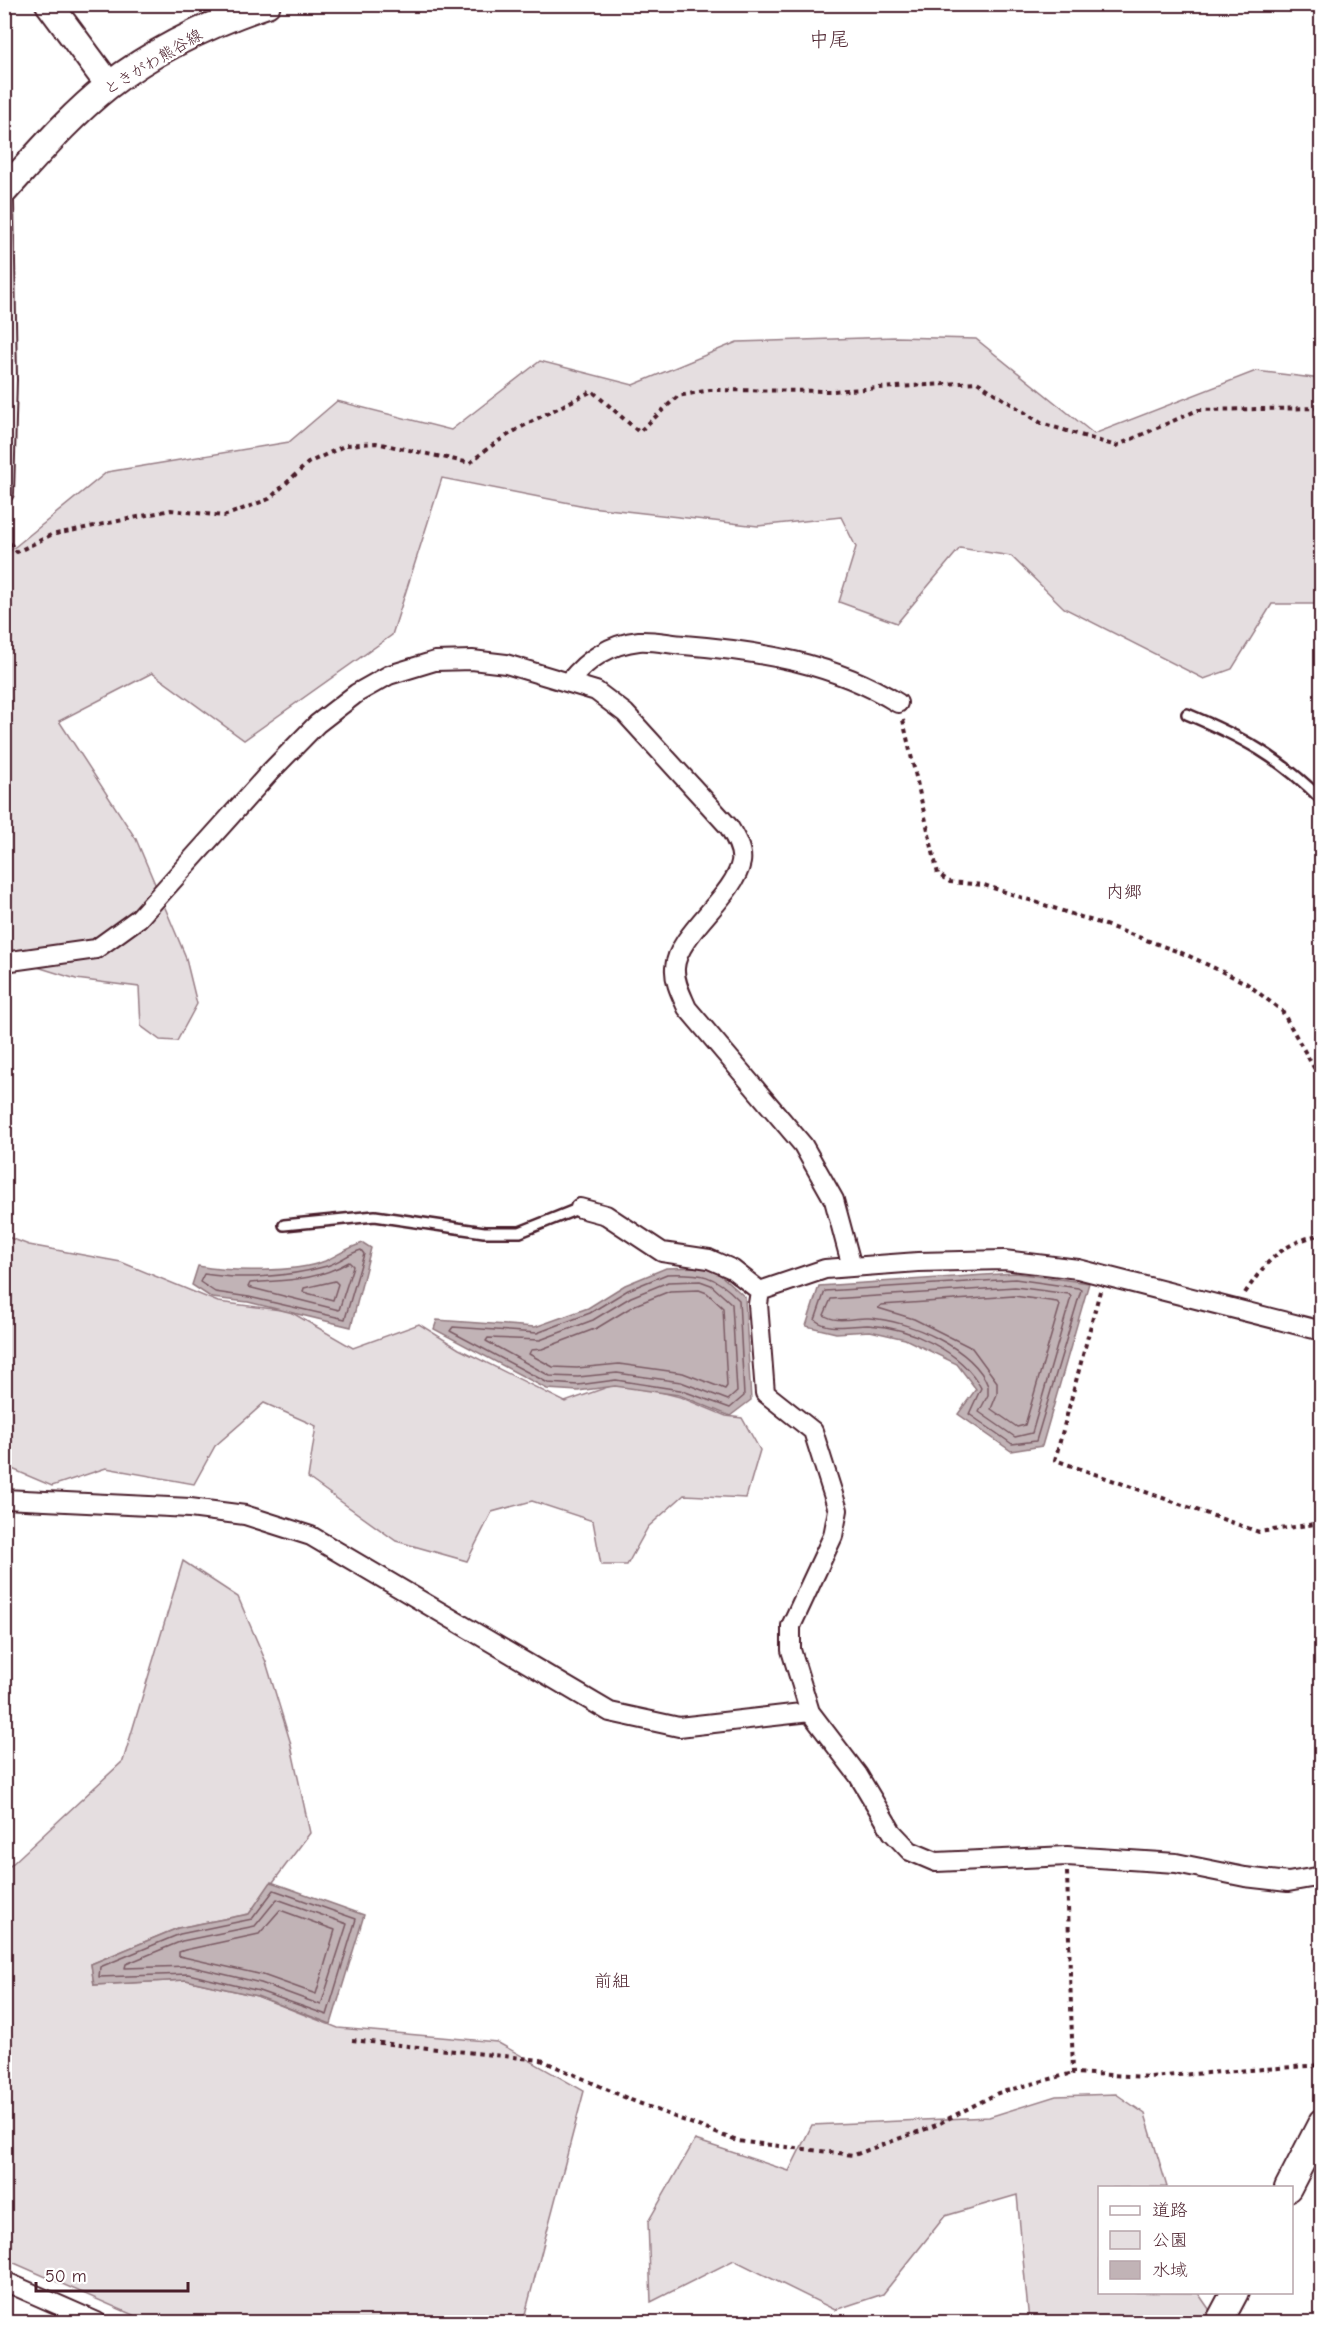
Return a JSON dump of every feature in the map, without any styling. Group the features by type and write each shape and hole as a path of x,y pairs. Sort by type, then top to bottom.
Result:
{"main road":[{"path":"49,4 109,86"},
{"name":"ときがわ熊谷線","path":"4,191 68,122 109,86 192,36 267,4"},
{"path":"1289,2186 1322,2122"},
{"path":"1219,2322 1233,2294"}],"street":[{"path":"4,203 7,380 4,493"},
{"path":"570,681 580,669 600,653 640,641 717,648 835,671 876,689 898,703"},
{"path":"4,962 96,949 139,918 270,772 317,724 357,693 389,675 435,661 472,660 506,664 570,681 596,691 625,713 729,827 739,846 741,861 735,876 682,949 675,967 677,985 687,1008 803,1145 834,1200 852,1267"},
{"path":"580,1208 606,1215 662,1252 709,1259 732,1269 760,1291"},
{"path":"760,1291 825,1269 1004,1260 1078,1269 1322,1331"},
{"path":"760,1291 758,1304 765,1393 813,1431 838,1510 833,1536 791,1626 791,1650 810,1712 858,1775 892,1832 910,1851 936,1862 1066,1856 1176,1863 1245,1877 1288,1882 1322,1876"},
{"path":"4,1499 190,1508 245,1515 311,1536 610,1712 679,1727 810,1712"},
{"path":"4,2281 97,2322"}],"lane":[{"path":"1186,714 1237,735 1267,752 1294,772 1322,800"},
{"path":"284,1225 375,1216 484,1232 520,1232 580,1208"}],"path":[{"path":"4,536 17,552 51,534 171,510 224,516 269,500 308,463 345,445 376,443 470,463 481,453 592,391 639,432 678,396 710,390 832,391 977,382 1041,423 1116,446 1198,410 1322,408"},
{"path":"898,703 938,874 950,882 984,885 1111,927 1187,955 1246,983 1282,1011 1322,1082"},
{"path":"1235,1308 1274,1254 1291,1244 1322,1234"},
{"path":"1104,1276 1055,1460 1258,1532 1322,1523"},
{"path":"1066,1856 1073,2073"},
{"path":"352,2040 541,2060 631,2100 737,2141 854,2155 934,2126 998,2093 1073,2073 1149,2077 1322,2066"}],"green space":[{"path":"895,337 976,339 1094,434 1256,371 1321,379 1321,604 1272,604 1232,669 1204,679 1064,608 1011,556 960,548 897,623 839,602 856,547 841,517 758,526 590,507 442,478 392,635 244,740 152,673 59,721 136,839 185,955 197,1004 177,1041 160,1040 141,1026 139,987 76,979 5,957 5,555 107,472 289,442 337,401 451,430 540,361 633,385 737,342"},
{"path":"5,1236 29,1245 121,1262 218,1302 289,1311 353,1348 419,1324 459,1349 565,1402 622,1382 680,1397 726,1416 742,1418 760,1450 746,1498 684,1495 648,1527 627,1565 601,1565 593,1521 532,1501 492,1512 467,1561 396,1541 308,1478 316,1426 264,1403 215,1446 194,1484 106,1468 52,1486 5,1466"},
{"path":"183,1561 238,1597 266,1662 290,1741 310,1833 249,1914 178,1928 91,1964 94,1985 186,1980 257,1996 338,2028 497,2042 584,2091 523,2322 149,2322 5,2259 5,1864 10,1866 123,1761"},
{"path":"1116,2094 1145,2114 1167,2186 1098,2186 1098,2294 1199,2294 1218,2322 1029,2322 1017,2195 945,2216 883,2294 835,2310 734,2260 651,2302 648,2222 695,2140 789,2171 812,2125 989,2117 1056,2096"}],"water":[{"path":"363,1243 371,1248 351,1327 248,1302 212,1298 192,1285 198,1266 244,1270 297,1268 325,1261"},
{"path":"702,1267 717,1272 745,1297 751,1400 730,1416 679,1395 615,1386 578,1391 547,1389 434,1329 437,1320 535,1327 588,1308 625,1285 666,1268"},
{"path":"1015,1273 1089,1283 1042,1446 1011,1451 958,1414 976,1389 957,1364 905,1339 870,1331 836,1333 806,1326 819,1286"},
{"path":"271,1882 364,1915 331,2024 257,1996 186,1980 94,1985 91,1964 178,1928 249,1914"}],"district":[{"name":"中尾","path":"829,39"},
{"name":"内郷","path":"1124,892"},
{"name":"前組","path":"612,1981"}]}
